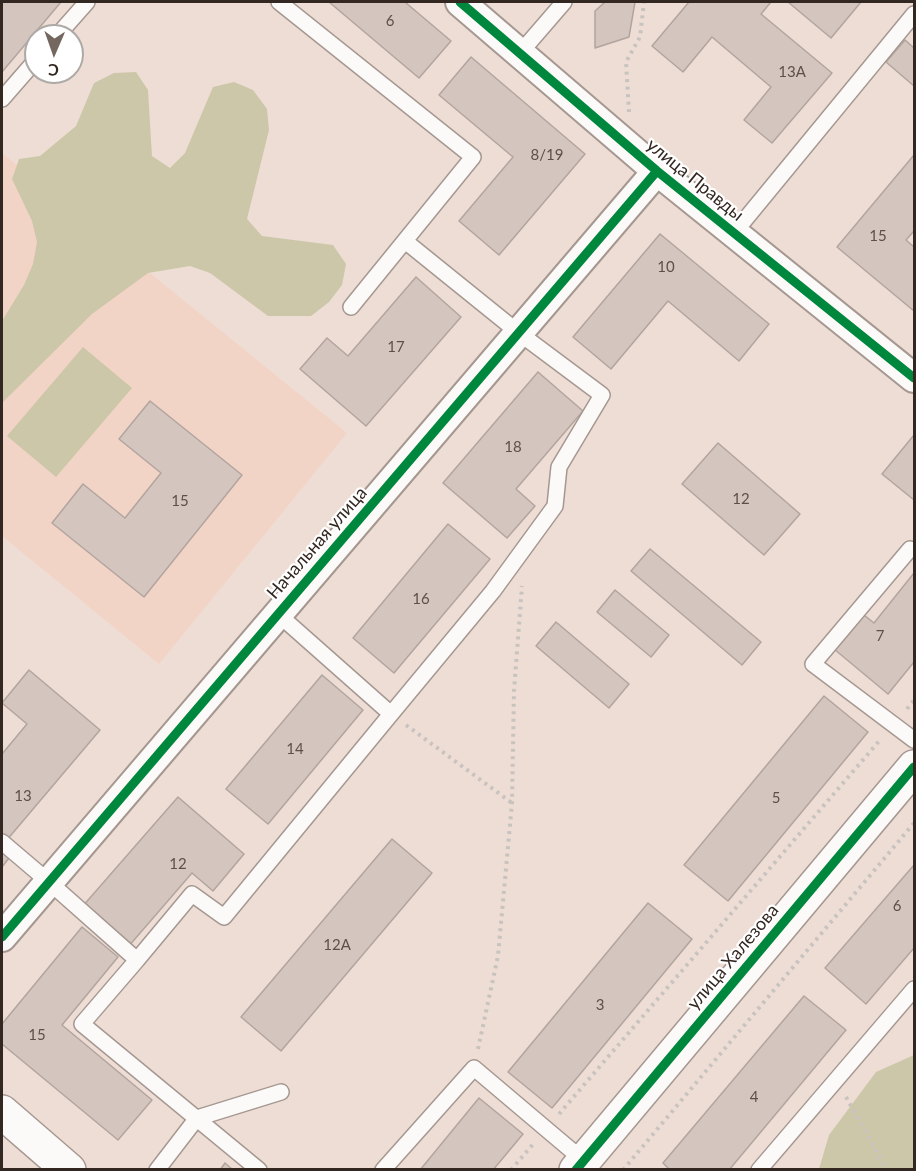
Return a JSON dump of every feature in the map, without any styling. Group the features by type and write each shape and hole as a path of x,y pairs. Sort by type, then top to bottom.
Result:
{"street":[{"name":"улица Правды","path":"460,2 657,171 915,378"},
{"name":"Начальная улица","path":"2,937 657,171"},
{"name":"улица Халезова","path":"580,1165 915,766"},
{"path":"2,1113 69,1170"}],"lane":[{"path":"68,24 87,2"},
{"path":"279,2 473,157 351,307"},
{"path":"520,53 564,2"},
{"path":"734,233 915,14"},
{"path":"2,99 24,74"},
{"path":"259,1170 82,1024 192,894 224,917 392,714 492,591 555,506 560,467 602,395 519,333 405,241"},
{"path":"910,549 813,664 915,740"},
{"path":"278,614 392,714"},
{"path":"2,842 137,960"},
{"path":"759,1170 915,989"},
{"path":"383,1170 474,1068 546,1129 580,1165"},
{"path":"157,1170 197,1118 281,1092"}],"path":[{"path":"631,148 626,62 640,38 644,2"},
{"path":"474,1068 498,956 512,803 514,691 525,546"},
{"path":"512,1170 915,700"},
{"path":"392,714 512,803"},
{"path":"623,1170 915,823"},
{"path":"837,1080 887,1170"}],"shaded area":[{"path":"136,72 148,90 152,156 170,168 185,153 213,87 234,82 253,90 267,109 269,130 247,219 262,236 333,245 346,264 342,285 329,302 311,316 268,316 210,273 190,266 148,273 92,314 2,403 2,321 24,285 33,264 37,242 32,221 12,179 19,159 40,156 76,126 94,83 114,73"},
{"path":"2,153 347,433 159,664 2,536"},
{"path":"83,347 132,388 56,477 7,436"},
{"path":"914,1055 914,1169 819,1169 829,1135 876,1072"}],"building":[{"path":"2,2 61,2 42,24 24,24 24,46 2,72"},
{"path":"329,2 405,2 451,41 419,78"},
{"path":"605,2 635,2 629,37 595,48 595,11"},
{"path":"689,2 771,2 761,14 832,73 772,143 744,120 771,87 712,37 683,72 652,46"},
{"path":"788,2 861,2 831,38"},
{"path":"905,40 914,48 914,86 886,62"},
{"path":"471,57 585,154 499,255 459,221 513,157 439,95"},
{"path":"914,155 914,231 906,240 914,247 914,311 837,247"},
{"path":"660,234 769,324 739,361 668,301 611,369 573,337"},
{"path":"416,277 461,317 366,426 300,369 327,338 348,356"},
{"path":"538,372 583,411 516,489 535,506 507,538 443,483"},
{"path":"150,401 242,475 144,597 52,523 83,484 125,518 161,473 119,439"},
{"path":"914,435 914,500 882,474"},
{"path":"718,443 800,514 764,555 682,484"},
{"path":"448,524 490,559 394,673 353,638"},
{"path":"650,549 761,642 742,665 631,571"},
{"path":"914,573 914,662 888,694 834,649 864,615 874,623"},
{"path":"615,590 669,635 651,657 597,612"},
{"path":"556,622 629,684 609,708 536,646"},
{"path":"29,670 100,730 6,841 2,837 2,754 27,724 2,703"},
{"path":"322,675 363,710 268,824 226,789"},
{"path":"824,696 868,732 728,901 684,865"},
{"path":"178,797 244,854 213,891 192,873 128,947 82,907"},
{"path":"392,839 432,873 281,1051 241,1017"},
{"path":"2,852 9,858 2,867"},
{"path":"914,865 914,948 866,1004 825,968"},
{"path":"648,903 692,939 552,1108 508,1072"},
{"path":"82,927 118,957 62,1025 152,1100 118,1140 2,1044 2,1024"},
{"path":"804,996 846,1030 729,1170 670,1170 663,1163"},
{"path":"479,1098 523,1134 493,1170 420,1170"},
{"path":"225,1163 233,1170 220,1170"}],"cycle path":[{"path":"460,2 657,171 914,378"},
{"path":"2,937 657,171"},
{"path":"576,1170 914,767"}]}
